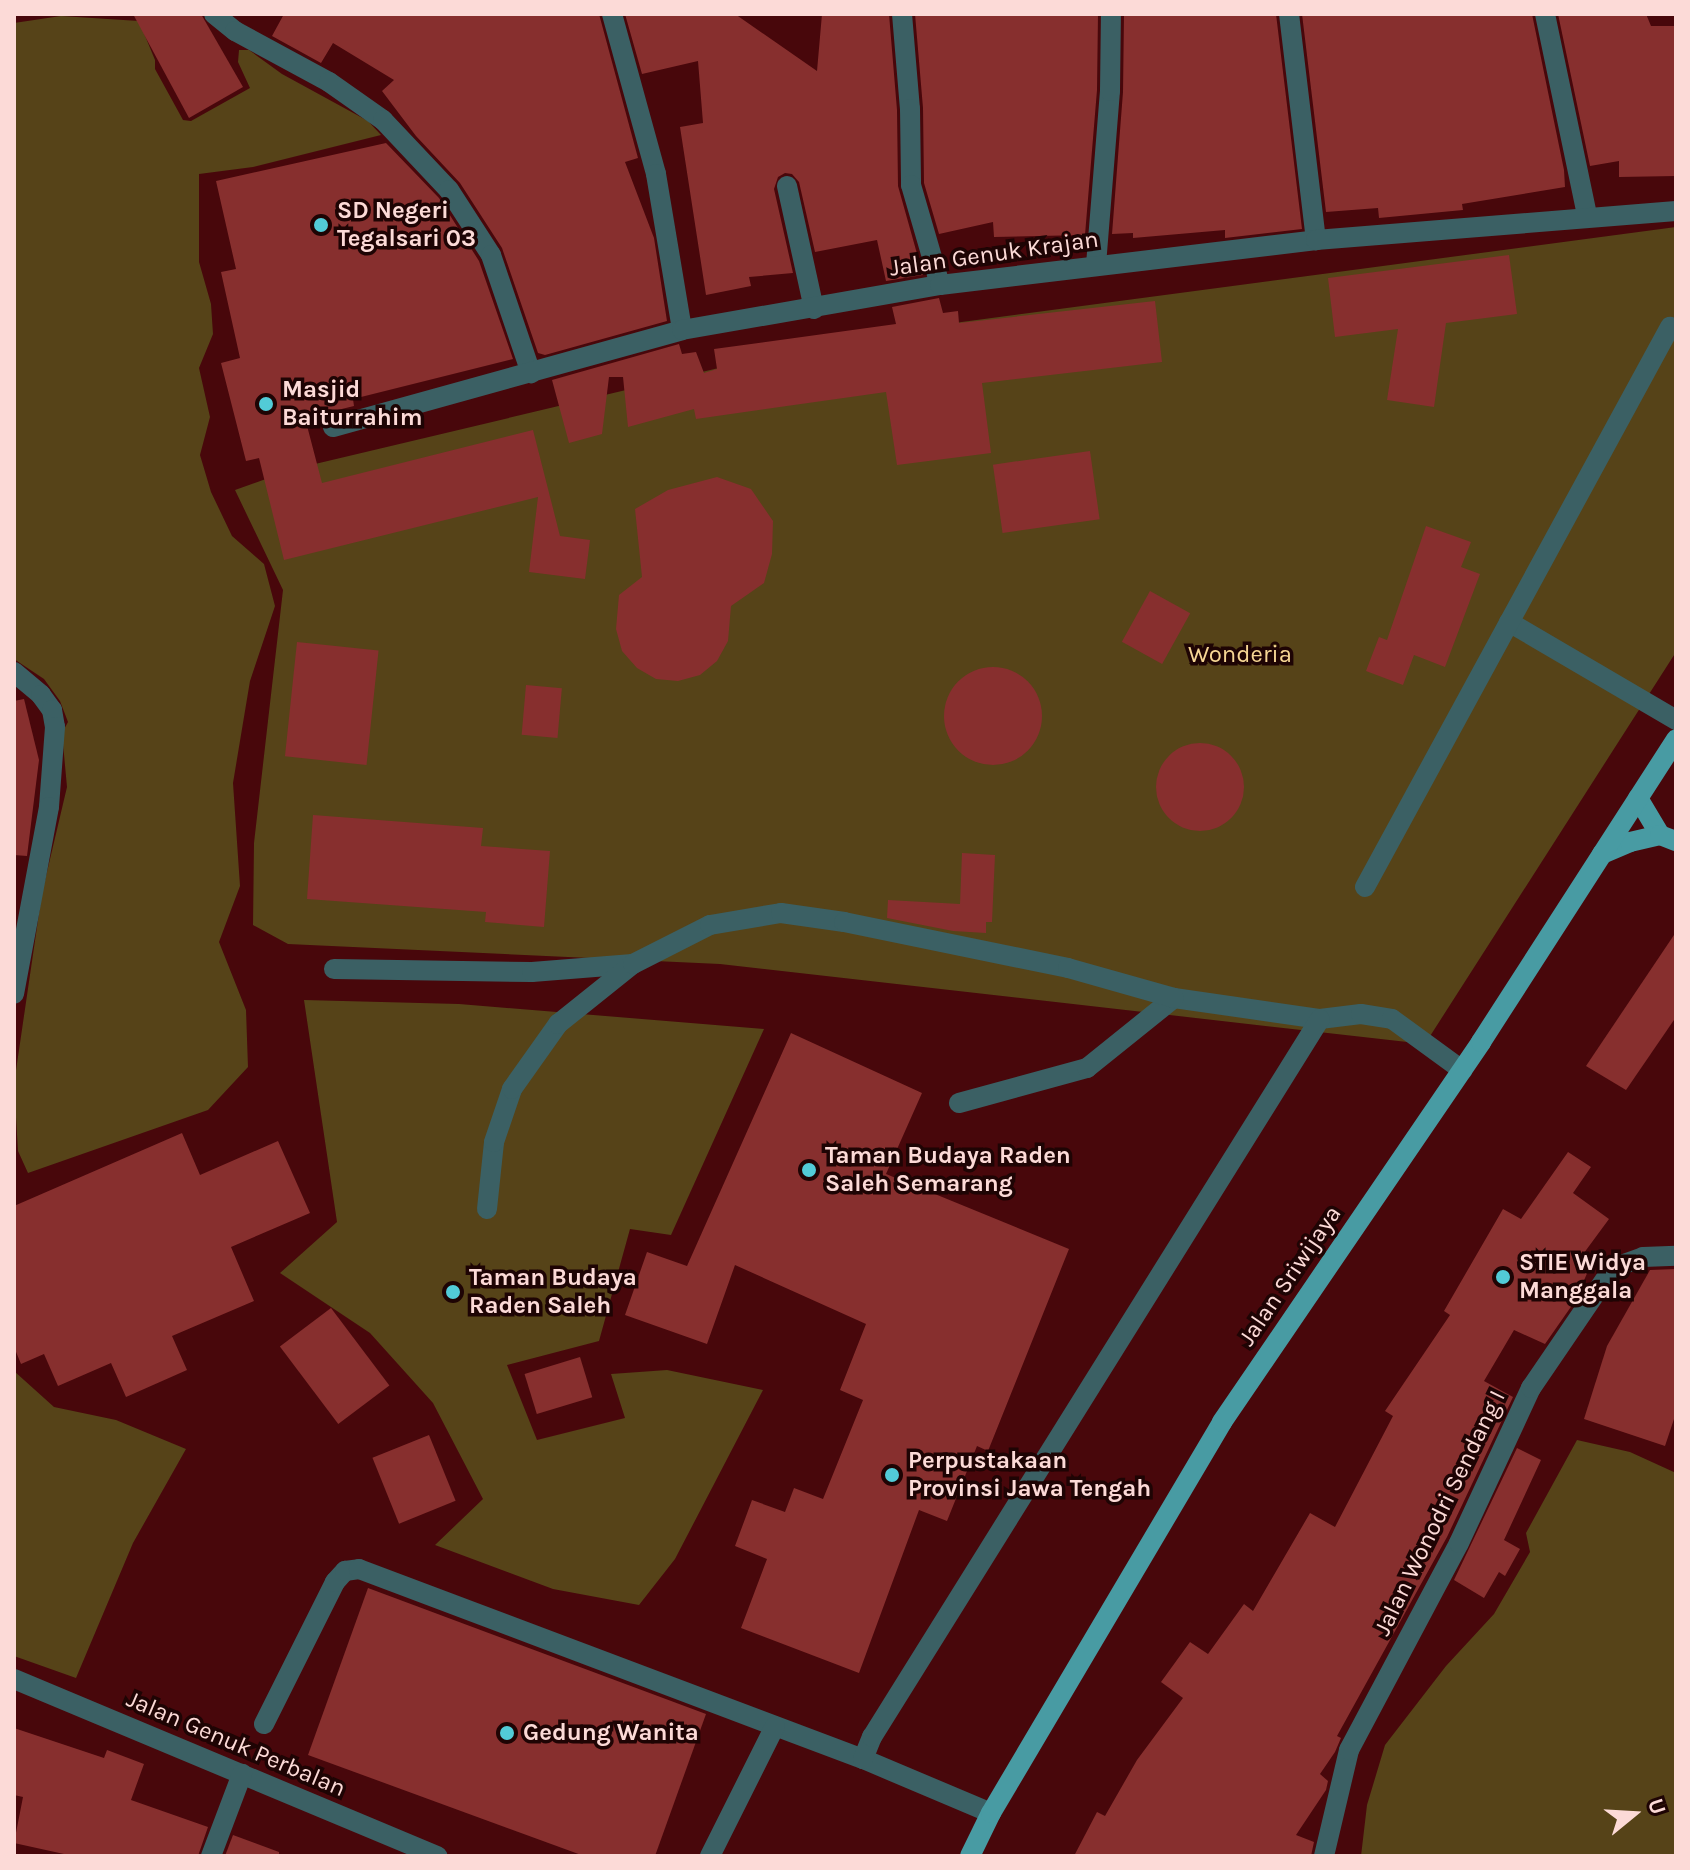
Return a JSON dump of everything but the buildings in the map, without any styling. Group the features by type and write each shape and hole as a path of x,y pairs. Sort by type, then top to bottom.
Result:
{"main road":[{"name":"Jalan Sriwijaya","path":"970,1856 991,1813 1222,1422 1462,1070 1676,739"},
{"path":"1638,798 1668,838"},
{"path":"1602,854 1630,842 1668,838"}],"street":[{"path":"612,14 656,174 682,330"},
{"path":"902,14 911,185 940,285"},
{"path":"1096,265 1110,91 1111,14"},
{"path":"1289,14 1316,240"},
{"path":"1545,14 1587,215"},
{"path":"227,17 383,120 449,190 491,255 531,373"},
{"path":"787,186 814,309"},
{"name":"Jalan Genuk Krajan","path":"333,427 682,330 940,285 1316,240 1587,215 1676,211"},
{"path":"1365,887 1670,327"},
{"path":"1509,622 1676,720"},
{"path":"14,672 52,710 55,727 49,807 19,947 14,994"},
{"path":"487,1209 494,1142 512,1089 558,1024 633,964 710,925 781,913 844,922 1068,968 1174,998 1320,1019 1361,1014 1392,1019 1462,1070"},
{"path":"334,969 532,972 633,964"},
{"path":"959,1103 1087,1068 1174,998"},
{"path":"863,1759 882,1717 1320,1019"},
{"name":"Jalan Wonodri Sendang I","path":"1324,1856 1349,1750 1459,1543 1531,1388 1613,1268 1643,1257 1676,1256"},
{"path":"264,1724 335,1582 345,1571 359,1569 863,1759 991,1813"},
{"name":"Jalan Genuk Perbalan","path":"14,1679 242,1774 405,1849 438,1856"},
{"path":"710,1856 775,1726"},
{"path":"211,1856 242,1774"}],"green space":[{"path":"61,16 139,21 155,60 155,69 183,120 191,121 250,88 238,62 239,50 249,50 282,74 368,121 381,135 253,167 199,174 199,262 211,304 213,334 199,368 210,417 200,455 211,492 232,536 264,564 275,606 250,681 233,783 240,886 219,942 246,1010 248,1067 208,1110 28,1173 18,1151 14,1084 42,893 67,787 62,733 68,722 60,701 44,679 14,659 14,23"},
{"name":"Wonderia","path":"1676,227 1676,652 1425,1044 720,964 288,944 253,925 254,843 283,590 235,490 294,469 849,337"},
{"path":"304,1000 459,1004 764,1029 671,1235 630,1229 599,1341 507,1365 537,1440 625,1418 611,1374 667,1370 763,1390 675,1559 639,1605 553,1589 435,1545 483,1499 433,1403 370,1333 280,1273 337,1222"},
{"path":"14,1371 54,1407 116,1420 186,1449 133,1543 76,1678 14,1656"},
{"path":"1577,1440 1630,1452 1676,1473 1676,1856 1361,1856 1367,1805 1385,1745 1446,1666 1494,1614 1530,1552 1526,1533"}],"place":[{"name":"SD Negeri Tegalsari 03","path":"321,225"},
{"name":"Masjid Baiturrahim","path":"266,404"},
{"name":"Taman Budaya Raden Saleh Semarang","path":"809,1170"},
{"name":"STIE Widya Manggala","path":"1503,1277"},
{"name":"Taman Budaya Raden Saleh","path":"453,1292"},
{"name":"Perpustakaan Provinsi Jawa Tengah","path":"892,1475"},
{"name":"Gedung Wanita","path":"507,1733"}]}
